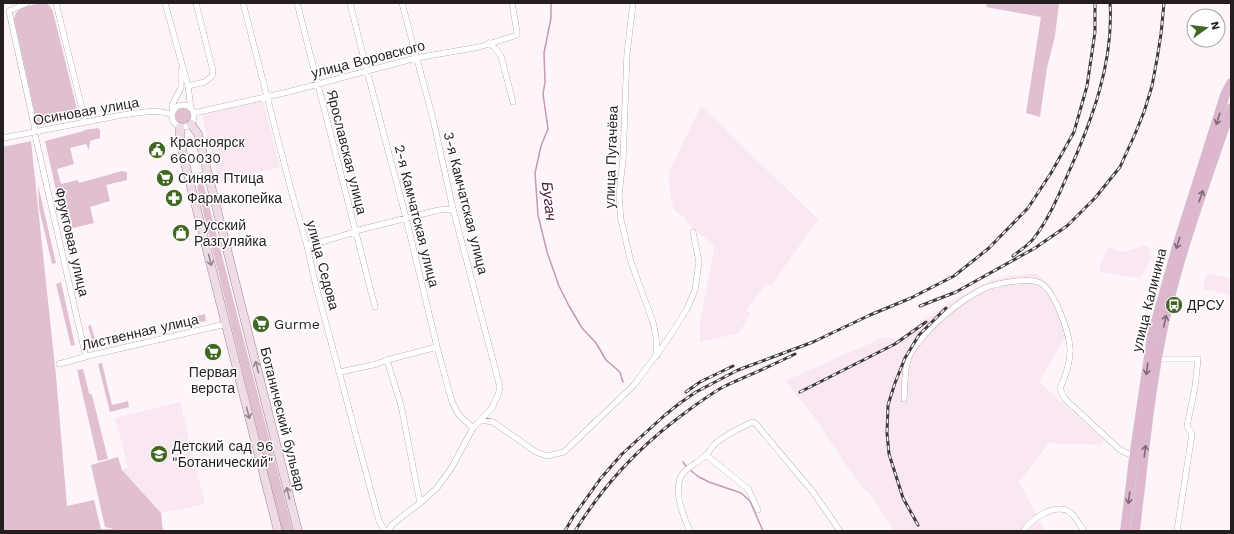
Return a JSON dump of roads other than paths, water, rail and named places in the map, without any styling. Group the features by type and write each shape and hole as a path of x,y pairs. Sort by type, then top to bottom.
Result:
{"main road":[{"name":"улица Калинина","path":"1125,531 1134,456 1152,335 1178,242 1225,95 1231,83"},
{"name":"улица Калинина","path":"1134,531 1155,370 1167,311 1193,221 1231,108"}],"street":[{"name":"Фруктовая улица","path":"28,3 9,11 36,139 86,357"},
{"path":"56,3 85,121"},
{"path":"165,3 188,86 194,118 191,124 187,126 180,126 174,122 172,105 181,88 182,65"},
{"path":"188,86 205,82 212,76 213,71 196,3"},
{"name":"улица Седова","path":"243,3 307,246 316,286 379,521 385,531"},
{"name":"Ярославская улица","path":"296,3 375,307"},
{"name":"2-я Камчатская улица","path":"350,3 452,402 456,410 474,428"},
{"name":"3-я Камчатская улица","path":"402,3 433,119 453,208 500,387 492,408 481,420"},
{"name":"улица Воровского","path":"192,111 268,96 416,58 479,47 517,35 512,3"},
{"name":"улица Пугачёва","path":"633,3 627,54 623,159 619,196 621,220 631,262 653,322 656,337 657,356"},
{"path":"489,43 501,56 513,102"},
{"path":"173,114 176,109 181,106 186,106 192,111"},
{"name":"Осиновая улица","path":"3,138 85,121 140,112 166,112 173,114"},
{"name":"Ботанический бульвар","path":"191,124 198,134 298,531"},
{"path":"180,126 180,138 189,178 278,531"},
{"path":"189,178 208,174"},
{"path":"307,246 359,230 439,210 453,208"},
{"path":"388,531 392,525 420,504 437,488 452,468 474,428 481,420 493,422 536,452 547,456 564,452 634,385 657,356 687,309 694,290 699,262 693,232"},
{"path":"904,399 907,367 910,354 937,321 966,300 986,288 1012,281 1032,280 1040,282 1045,286 1055,300 1067,330 1070,349 1068,367 1060,389 1065,399 1119,449 1134,456"},
{"name":"Лиственная улица","path":"59,364 226,324"},
{"path":"340,372 377,364 386,360 437,347"},
{"path":"1158,359 1198,359 1195,387 1187,426 1192,434 1177,531"},
{"path":"386,360 401,405 420,504"},
{"path":"690,531 679,501 679,484 683,474 692,464 696,463 706,455 713,445 753,422 813,492 840,531"},
{"path":"706,455 748,488 758,510"},
{"path":"1023,531 1029,524 1040,516 1055,509 1065,510 1073,514 1084,531"}],"waterway":[{"name":"Бугач","path":"551,3 551,18 544,53 545,82 543,94 548,129 541,146 535,173 538,215 547,252 559,286 569,306 582,328 596,343 606,360 620,372 623,382"},
{"path":"683,462 686,466"},
{"name":"Бугач","path":"690,470 709,482 741,493 750,501 763,531"}],"railway":[{"path":"565,531 573,517 601,478 622,454 665,415 696,392 738,370 813,342 870,315 911,298 954,276 989,248 1028,208 1051,173 1074,132 1087,86 1095,32 1095,3"},
{"path":"1013,256 1032,241 1044,224 1076,156 1092,114 1104,70 1108,48 1110,3"},
{"path":"920,306 956,292 1035,248 1067,226 1095,198 1120,167 1144,112 1152,86 1161,34 1164,3"},
{"path":"918,525 903,498 889,454 887,433 888,405 905,358 919,335 946,308"},
{"path":"800,392 895,344 926,322"},
{"path":"575,531 597,499 621,470 662,430 723,387 795,354"},
{"path":"686,392 700,382 733,366"}],"place":[{"name":"Красноярск 660030","path":"157,150"},
{"name":"Синяя Птица","path":"165,178"},
{"name":"Фармакопейка","path":"174,198"},
{"name":"Русский Разгуляйка","path":"181,233"},
{"name":"ДРСУ","path":"1174,305"},
{"name":"Gurme","path":"261,324"},
{"name":"Первая верста","path":"213,352"},
{"name":"Детский сад 96 \"Ботанический\"","path":"159,454"}]}
